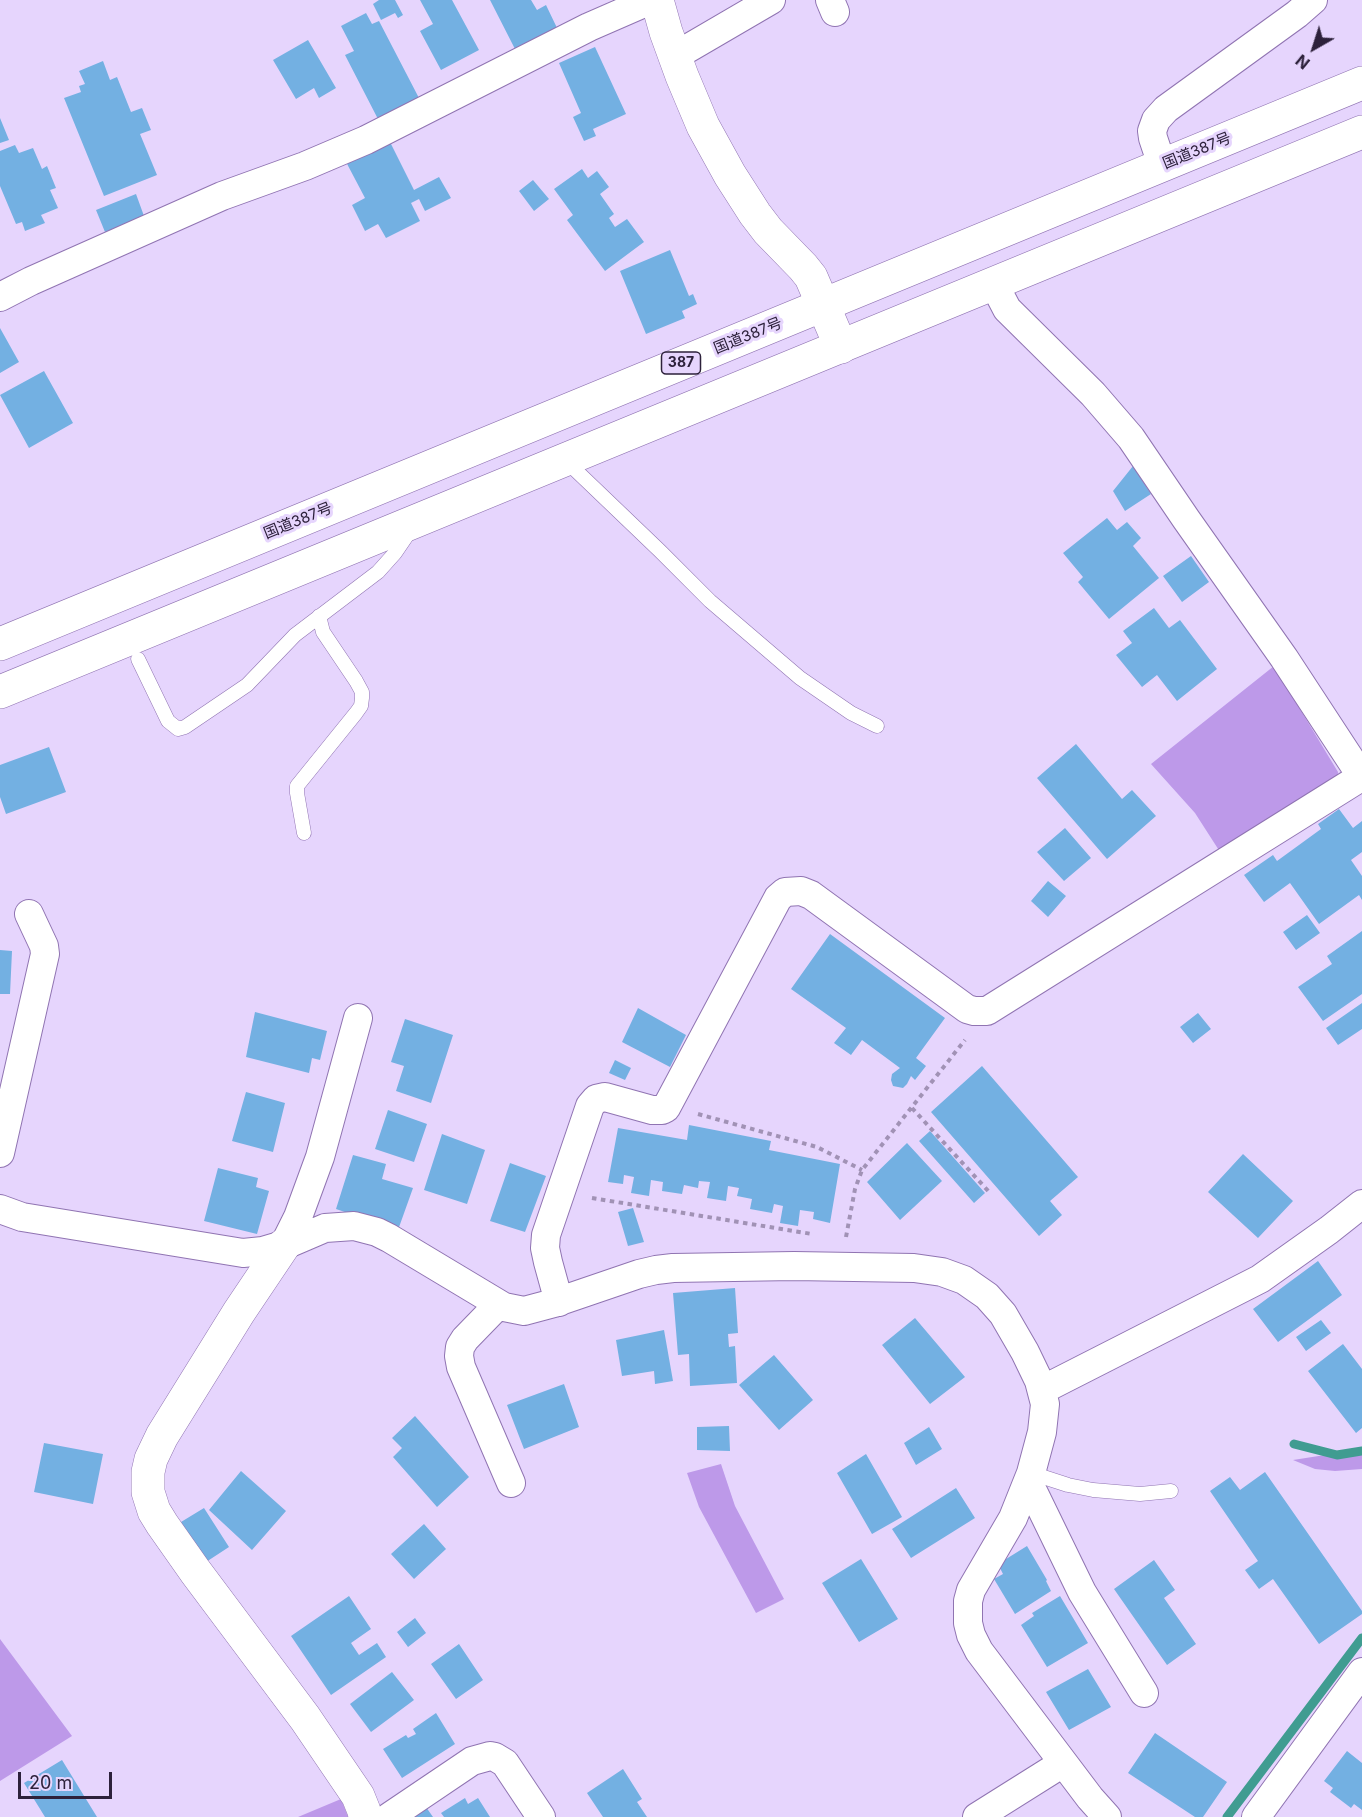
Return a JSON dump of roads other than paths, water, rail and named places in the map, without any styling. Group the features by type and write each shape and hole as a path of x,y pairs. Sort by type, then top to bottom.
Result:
{"main road":[{"path":"657,0 675,56 703,126 742,196 768,231 807,271 814,282 841,347"},
{"name":"国道387号","path":"0,644 1362,83"},
{"path":"0,692 1362,132"},
{"path":"284,1245 244,1304 162,1436 151,1459 148,1472 148,1492 162,1524 305,1718 358,1796 364,1817"}],"street":[{"path":"0,297 222,196 305,166 357,144 589,27 651,0"},
{"path":"675,56 771,0"},
{"path":"1162,165 1152,131 1156,120 1166,109 1313,0"},
{"path":"560,1302 545,1248 546,1235 590,1106 596,1099 605,1097 652,1110 666,1108 778,898 785,891 801,891 811,896 967,1009 987,1011 1362,777 1284,658 1131,438 1093,394 1007,309 994,284"},
{"path":"0,1154 45,954 44,946 28,914"},
{"path":"284,1245 298,1217 320,1157 358,1018"},
{"path":"1042,1390 1260,1279 1362,1204"},
{"path":"0,1209 22,1217 230,1252 254,1252 284,1245 325,1228 354,1226 377,1232 504,1307 524,1311 560,1302 639,1274 673,1268 794,1266 930,1269 964,1280 996,1304 1021,1345 1042,1390 1045,1404 1042,1432 1029,1477 1013,1518 971,1590 968,1601 968,1623 971,1635 979,1651 1107,1817"},
{"path":"499,1304 465,1339 460,1347 459,1356 461,1367 511,1483"},
{"path":"1029,1477 1082,1592 1144,1693"},
{"path":"1256,1817 1362,1672"},
{"path":"389,1817 472,1761 490,1756 505,1763 542,1817"},
{"path":"977,1817 1064,1763"}],"lane":[{"path":"565,460 710,601 800,678 851,713 877,726"},
{"path":"138,659 168,721 178,729 193,723 247,685 288,641 378,572 419,520"},
{"path":"304,833 297,786 356,713 361,706 362,699 362,692 356,681 323,632 319,616"},
{"path":"1029,1477 1093,1490 1140,1494 1171,1491"}],"waterway":[{"path":"1294,1444 1337,1455 1362,1451"},
{"path":"1227,1817 1362,1638"}]}
